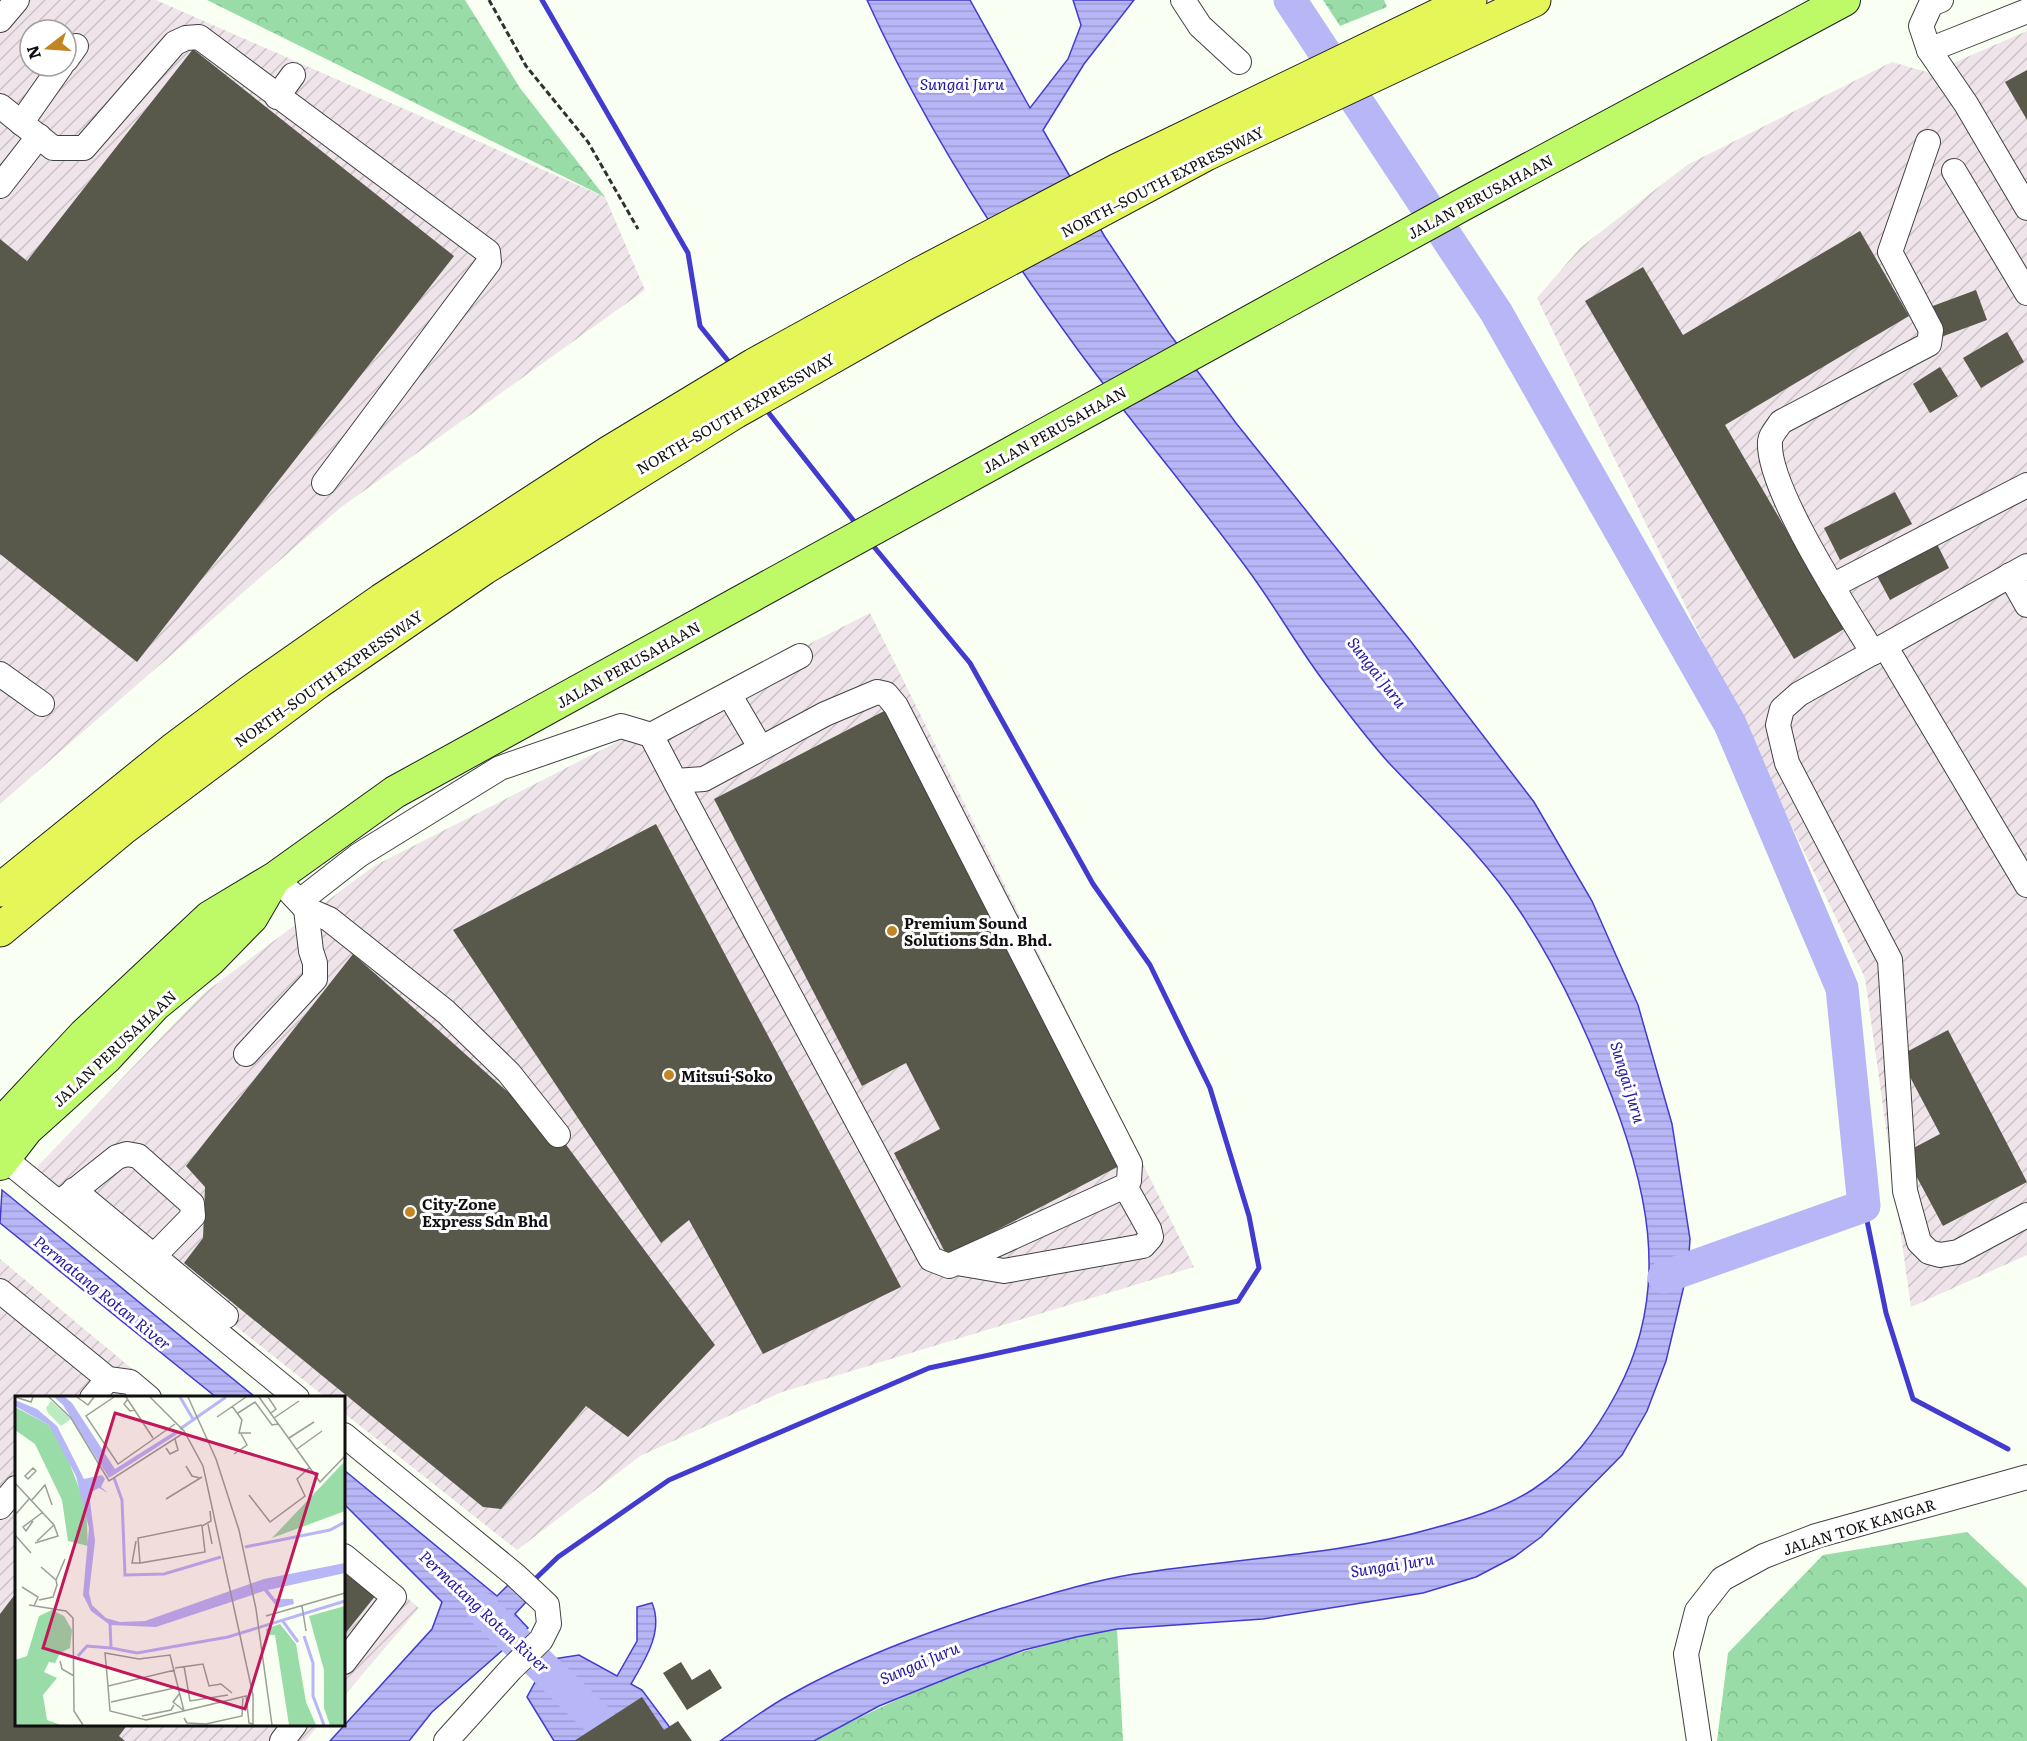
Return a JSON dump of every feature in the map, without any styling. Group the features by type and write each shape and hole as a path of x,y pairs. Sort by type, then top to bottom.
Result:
{"highway":[{"name":"NORTH–SOUTH EXPRESSWAY","path":"1375,60 1470,0"},
{"name":"NORTH–SOUTH EXPRESSWAY","path":"0,930 123,828 318,682 728,399 762,378 923,288 1126,182 1206,154 1305,93 1375,60 1534,0"},
{"name":"NORTH–SOUTH EXPRESSWAY","path":"0,890 189,737 320,642 610,452 728,399"}],"main road":[{"name":"JALAN PERUSAHAAN","path":"0,1125 84,1035 210,917 275,878 395,792 1462,205 1844,0"},
{"name":"JALAN PERUSAHAAN","path":"2,1161 27,1129 107,1057 154,1005 210,960 252,917 275,878"}],"street":[{"path":"0,20 17,0"},
{"path":"1183,0 1200,26 1239,62"},
{"path":"1941,0 1931,4 1921,26 1929,50 1966,104 2027,208"},
{"path":"1929,50 2027,11"},
{"path":"0,106 53,148 84,148 175,43 186,38 199,37 488,252 489,262 324,483"},
{"path":"277,97 293,75"},
{"path":"0,186 56,78"},
{"path":"1928,142 1890,252 1931,330 1929,344 1781,422 1770,440 1773,468 1795,517 1832,586 1879,649 2027,885"},
{"path":"1954,171 2027,293"},
{"path":"1832,586 2027,485"},
{"path":"2027,605 2019,571 1798,694 1782,709 1778,725 1787,763 1890,960 1905,1191 1919,1242 1929,1252 1940,1255 1958,1252 2027,1215"},
{"path":"303,905 359,855 500,768 621,726 651,735 800,656"},
{"path":"0,674 42,704"},
{"path":"651,735 675,781 931,1259 949,1266 957,1263 1125,1186 1129,1181 1130,1164 896,706 886,694 877,692 825,714 704,779 675,781"},
{"path":"729,693 760,747"},
{"path":"275,878 303,905 329,919 446,1012 509,1073 558,1134"},
{"path":"246,1054 315,979 315,963 303,905"},
{"path":"67,1196 117,1157 127,1154 138,1155 192,1204 194,1210 193,1216 153,1257"},
{"path":"2,1161 67,1196 153,1257 226,1316"},
{"path":"957,1263 1004,1271 1143,1246 1151,1237 1149,1229 1125,1186"},
{"path":"67,1196 295,1396"},
{"path":"0,1291 100,1388 130,1382 147,1396"},
{"path":"345,1436 515,1575 547,1605 549,1624 541,1640 511,1669 446,1741"},
{"name":"JALAN TOK KANGAR","path":"1698,1741 1686,1654 1697,1611 1722,1579 1764,1556 1816,1536 2027,1477"},
{"path":"0,1507 15,1489"},
{"path":"345,1557 394,1597 345,1661"},
{"path":"282,1741 294,1726"}],"path":[{"path":"489,0 525,66 588,142 638,229"}],"shaded area":[{"path":"0,0 156,0 605,197 645,290 340,508 0,804"},
{"path":"2027,31 2027,1255 1911,1307 1865,978 1537,298 1580,248 1687,165 1892,62 1930,73"},
{"path":"870,613 1194,1267 782,1392 640,1456 517,1550 345,1414 345,1396 324,1396 36,1168 203,994 374,866"},
{"path":"0,1259 165,1396 15,1396 15,1726 318,1726 305,1741 0,1741"},
{"path":"345,1546 419,1608 345,1695"}],"green space":[{"path":"207,0 465,0 520,88 605,197"},
{"path":"1323,0 1384,0 1387,7 1340,26"},
{"path":"1967,1532 2027,1588 2027,1741 1717,1741 1728,1653 1823,1555"},
{"path":"1117,1629 1123,1741 814,1741 850,1722 961,1673 1038,1647"}],"water":[{"name":"Sungai Juru","path":"867,0 970,0 1030,108 1068,59 1081,25 1073,0 1134,0 1084,64 1043,130 1105,237 1169,333 1236,423 1409,639 1534,802 1592,901 1638,1005 1672,1124 1690,1239 1688,1269 1666,1361 1647,1411 1622,1455 1541,1537 1514,1557 1476,1577 1423,1593 1263,1619 1117,1629 1076,1637 1024,1650 968,1670 879,1706 814,1741 720,1741 777,1702 836,1671 940,1629 1046,1595 1134,1574 1360,1545 1447,1525 1509,1503 1532,1490 1559,1469 1581,1447 1600,1422 1635,1352 1645,1312 1649,1272 1648,1233 1641,1193 1618,1113 1576,1011 1532,930 1489,870 1457,833 1388,762 1354,721 1312,666 1248,570 1048,309 963,181 912,92"},
{"path":"2,1190 254,1396 215,1396 0,1223"},
{"path":"345,1471 497,1596 509,1584 526,1602 515,1614 528,1628 432,1712 409,1741 330,1741 432,1629 442,1602 345,1505"},
{"path":"652,1603 656,1624 654,1635 647,1655 631,1684 642,1690 680,1741 554,1741 527,1697 547,1660 579,1655 617,1676 637,1641 637,1607"}],"building":[{"path":"193,49 454,256 137,662 0,554 0,239 27,261"},
{"path":"2027,70 2027,120 2005,82"},
{"path":"1860,231 1909,316 1725,425 1844,629 1794,659 1585,301 1643,267 1683,335"},
{"path":"1976,290 1987,320 1941,337 1930,307"},
{"path":"2007,332 2024,362 1981,388 1963,358"},
{"path":"1940,367 1958,396 1930,413 1913,384"},
{"path":"1895,492 1912,524 1840,560 1824,528"},
{"path":"1935,540 1949,568 1890,600 1875,572"},
{"name":"Premium Sound Solutions Sdn. Bhd.","path":"888,709 1123,1164 947,1256 894,1153 940,1129 906,1063 862,1086 714,799"},
{"name":"Mitsui-Soko","path":"656,824 901,1287 763,1354 689,1220 661,1243 453,930"},
{"name":"City-Zone Express Sdn Bhd","path":"353,954 564,1142 715,1345 628,1437 586,1406 501,1509 483,1507 184,1263 203,1238 205,1187 186,1166"},
{"path":"1948,1030 2027,1182 1943,1226 1904,1153 1940,1134 1899,1056"},
{"path":"345,1570 376,1595 345,1634"},
{"path":"15,1594 15,1726 126,1726 119,1736 125,1741 0,1741 0,1614"},
{"path":"681,1662 692,1680 710,1669 722,1688 687,1710 663,1673"},
{"path":"642,1697 664,1730 678,1721 692,1741 574,1741"}],"waterway":[{"path":"542,0 688,253 700,326 733,367"},
{"path":"1290,0 1496,312 1730,724 1842,988 1864,1206 1664,1277"},
{"path":"764,407 857,525"},
{"path":"531,1583 558,1557 669,1480 929,1368 1238,1301 1259,1268 1249,1216 1210,1088 1150,965 1093,884 970,663 870,542"},
{"path":"1864,1206 1886,1313 1913,1399 2008,1449"},
{"name":"Permatang Rotan River","path":"482,1609 620,1741"}],"place":[{"name":"Premium Sound Solutions Sdn. Bhd.","path":"892,931"},
{"name":"Mitsui-Soko","path":"669,1075"},
{"name":"City-Zone Express Sdn Bhd","path":"410,1212"}]}
